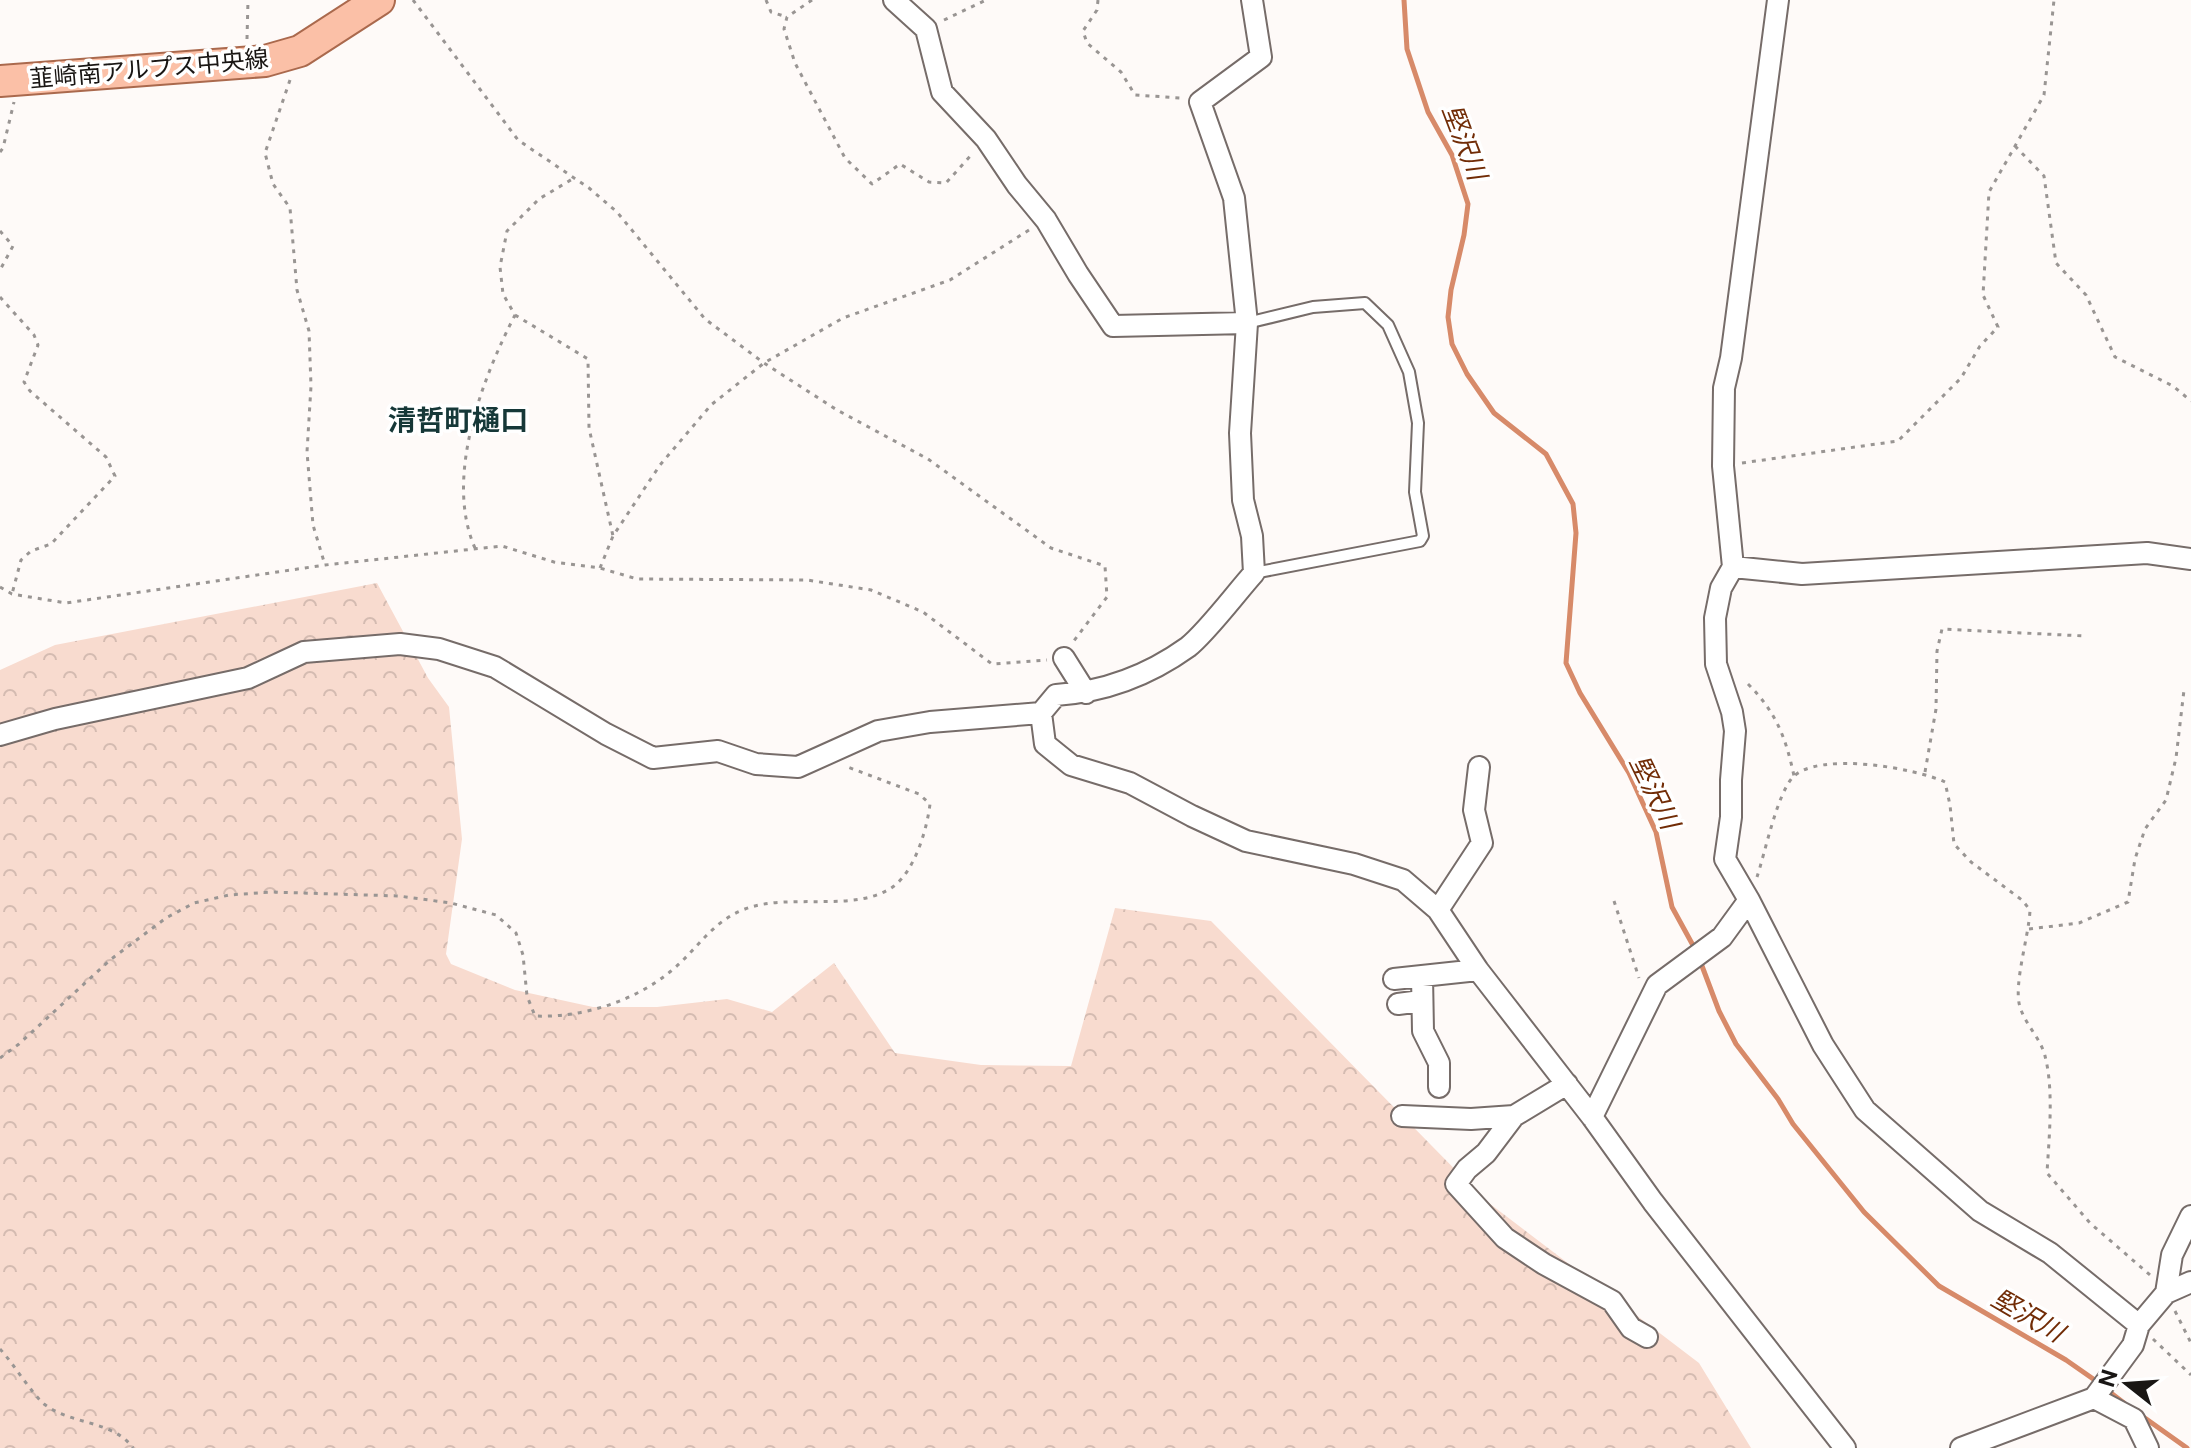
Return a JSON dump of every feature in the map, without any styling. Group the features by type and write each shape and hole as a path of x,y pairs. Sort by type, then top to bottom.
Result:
{"main road":[{"name":"韮崎南アルプス中央線","path":"10,80 265,61 300,51 379,0"}],"street":[{"path":"894,0 926,29 942,92 986,139 1017,185 1046,220 1113,326 1247,323"},
{"path":"0,735 55,719 248,678 304,652 400,644 439,649 495,667 606,734 653,758 718,751 756,764 798,767 878,731 930,722 1041,713 1056,695 1086,693 1140,676 1190,645 1254,573 1252,536 1243,500 1240,433 1247,323 1234,198 1200,102 1261,57 1252,0"},
{"path":"1778,0 1731,358 1724,388 1723,466 1733,567 1721,588 1715,618 1716,664 1735,731 1731,817 1725,859 1823,1045 1865,1110 1980,1211 2050,1253 2136,1335"},
{"path":"1733,567 1802,574 2147,553 2191,559"},
{"path":"1064,658 1086,693"},
{"path":"1041,713 1045,744 1071,765 1130,783 1246,841 1354,864 1403,880 1438,910 1478,970 1592,1117 1653,1202 1845,1448"},
{"path":"1438,910 1482,843 1474,810 1479,767"},
{"path":"1592,1117 1657,985 1722,937 1749,900"},
{"path":"1394,979 1478,970"},
{"path":"1422,976 1423,1031 1439,1063 1439,1087"},
{"path":"1398,1004 1421,1001"},
{"path":"1567,1084 1514,1116 1486,1153 1467,1169 1456,1184 1505,1238 1544,1264 1612,1301 1631,1328 1647,1337"},
{"path":"1402,1116 1471,1119 1514,1116"},
{"path":"1961,1448 2094,1398 2166,1293 2172,1255 2191,1216"},
{"path":"2166,1293 2191,1282"},
{"path":"2166,1293 2191,1299"},
{"path":"2094,1398 2134,1419 2148,1448"}],"lane":[{"path":"1247,323 1313,307 1365,303 1388,325 1409,372 1418,423 1415,492 1423,536 1420,541 1254,573"}],"path":[{"path":"246,62 248,0"},
{"path":"0,587 12,594 66,603 325,565 502,546 554,562 600,568 637,579 807,580 871,590 923,612 992,664 1064,658 1073,641 1107,597 1105,566 1051,548 928,459 837,410 764,363 705,319 617,212 518,140 413,0"},
{"path":"766,0 771,12 787,17"},
{"path":"812,0 787,17 784,29 795,63 845,158 872,184 900,164 929,182 946,183 986,139"},
{"path":"926,29 986,0"},
{"path":"1098,0 1097,10 1083,31 1087,43 1121,72 1135,95 1174,96 1200,102"},
{"path":"1723,466 1898,441 1961,378 1980,346 1998,327 1983,295 1989,192 2044,95 2054,0"},
{"path":"300,51 265,153 273,184 290,208 297,290 309,331 311,386 307,452 313,525 325,565"},
{"path":"0,152 3,148 10,80"},
{"path":"2015,146 2044,176 2056,263 2086,295 2115,357 2173,386 2191,401"},
{"path":"574,178 539,199 507,231 500,267 503,294 515,315 588,359 589,428 613,536"},
{"path":"600,568 613,536 660,465 711,405 764,363 843,318 950,280 1046,220"},
{"path":"0,231 13,246 0,270"},
{"path":"0,297 34,335 38,345 24,382 30,391 106,457 115,476 51,544 31,551 21,560 12,594"},
{"path":"475,548 467,530 464,472 478,406 494,357 515,315"},
{"path":"1925,773 1936,709 1937,651 1942,629 2085,636"},
{"path":"1748,684 1761,697 1787,739 1794,776"},
{"path":"2029,929 2079,923 2128,902 2135,859 2145,829 2166,800 2176,758 2184,690"},
{"path":"0,1058 110,960 166,918 194,903 229,895 271,892 399,896 451,903 496,915 516,933 523,955 527,996 535,1016 561,1017 613,1003 644,990 672,971 719,922 745,909 773,902 866,899 893,887 904,876 926,830 930,804 919,794 823,757"},
{"path":"1749,900 1783,796 1794,776 1821,765 1865,764 1925,773 1945,782 1954,844 1971,862 2022,900 2030,910 2019,987 2020,1006 2045,1055 2049,1083 2047,1173 2090,1223 2145,1270 2166,1293 2191,1343"},
{"path":"1614,901 1646,1004"},
{"path":"2136,1335 2191,1375"},
{"path":"0,1349 42,1403 63,1415 124,1435 133,1448"}],"green space":[{"path":"377,583 428,678 449,707 462,839 446,954 451,964 515,990 593,1007 657,1007 727,999 772,1012 834,963 895,1053 981,1065 1071,1066 1115,908 1211,921 1485,1200 1699,1363 1751,1448 0,1448 0,670 55,645"}],"waterway":[{"name":"堅沢川","path":"1404,0 1407,49 1428,112 1452,155 1468,204 1451,290 1448,317 1452,344 1467,374 1494,413 1546,454 1573,504 1576,533 1566,663 1580,693 1629,773 1656,832 1672,907 1695,949"},
{"name":"堅沢川","path":"1699,958 1719,1011 1736,1044 1793,1124 1864,1212 1939,1286 2066,1360 2099,1383"},
{"name":"堅沢川","path":"2107,1390 2124,1403"},
{"name":"堅沢川","path":"2142,1416 2187,1448"}],"district":[{"name":"清哲町樋口","path":"458,419"}]}
